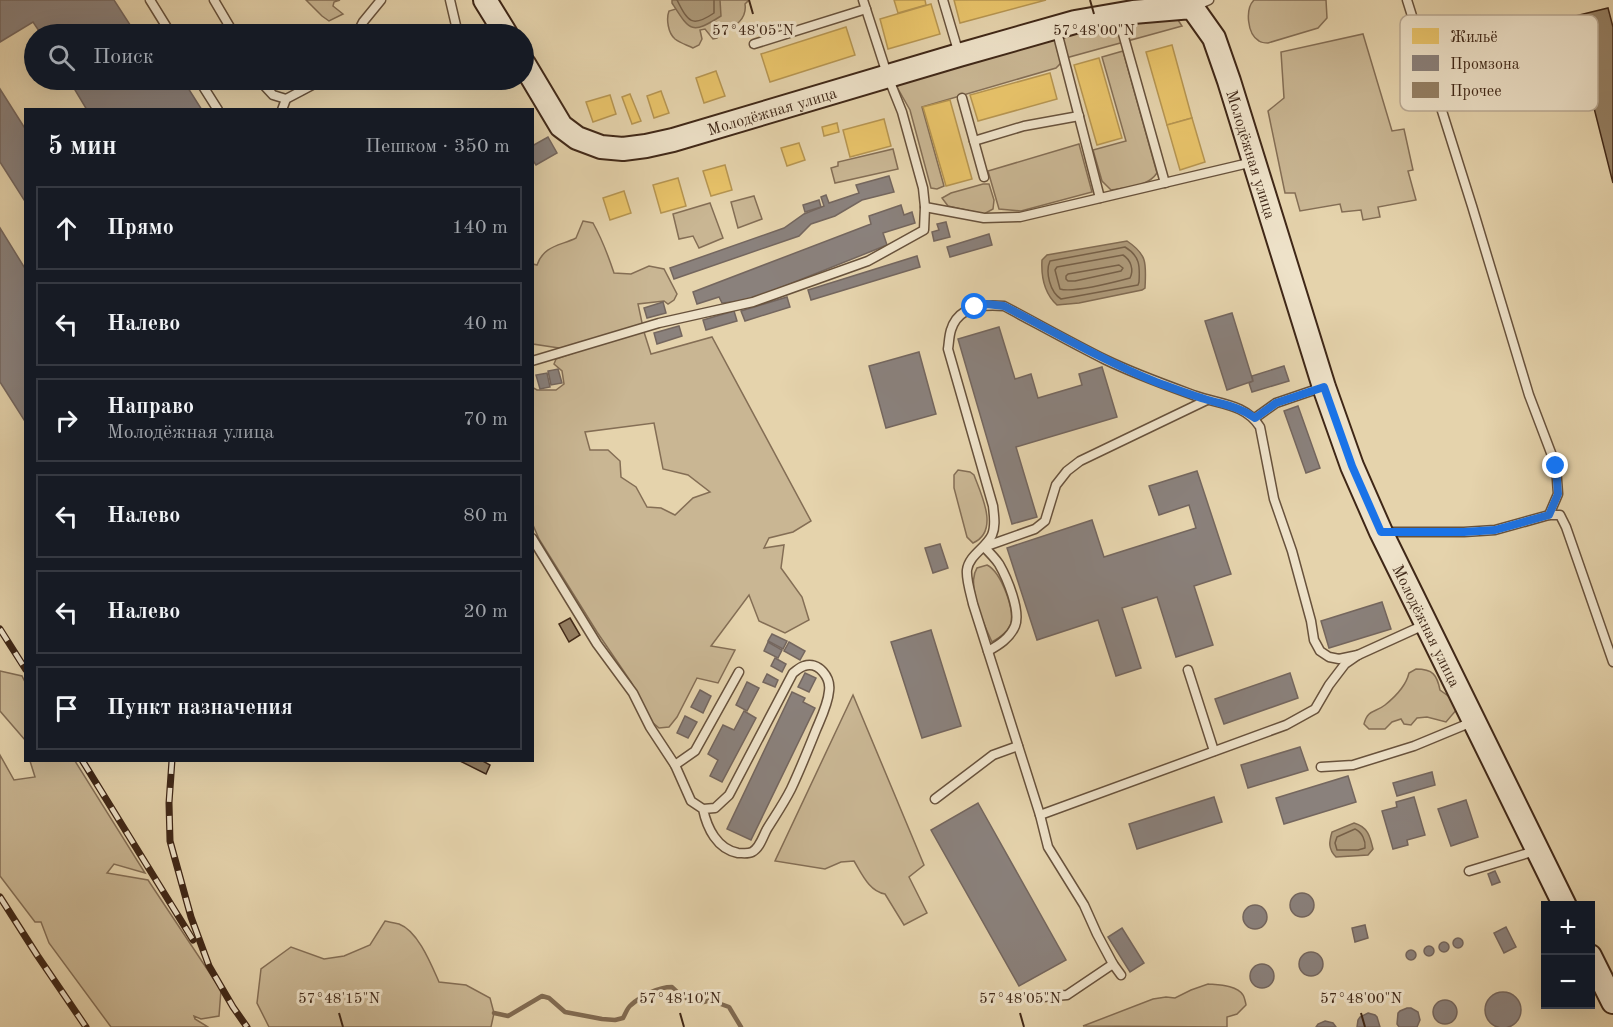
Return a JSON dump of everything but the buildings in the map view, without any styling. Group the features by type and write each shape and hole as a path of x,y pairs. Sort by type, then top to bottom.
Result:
{"street":[{"path":"485,0 500,24"},
{"name":"Молодёжная улица","path":"534,81 561,126 578,138 601,147 623,150 673,140 1056,27 1124,11 1201,4 1229,81 1324,387 1352,466 1381,532 1563,901"},
{"path":"1595,966 1613,1002"}],"lane":[{"path":"150,0 165,24"},
{"path":"214,0 228,24"},
{"path":"362,24 381,0"},
{"path":"450,0 456,24"},
{"path":"944,0 959,55"},
{"path":"1407,0 1412,15"},
{"path":"534,360 659,323 753,302 868,261 924,230 923,188 902,112 888,77 865,4 753,44"},
{"path":"1124,11 1165,183"},
{"path":"1056,27 1100,198"},
{"path":"205,90 217,108"},
{"path":"268,90 273,95 286,99"},
{"path":"283,108 286,99 303,90"},
{"path":"962,98 984,177"},
{"path":"1443,111 1529,395 1556,466 1558,494 1549,515"},
{"path":"974,141 1024,126 1079,116"},
{"path":"925,207 984,218 1020,217 1253,162"},
{"path":"1121,975 1096,934 1084,905 1048,847 973,604 967,570 972,558 984,547 992,535 995,522 993,506 948,349 951,329 960,314 987,304 1004,306 1107,360 1156,382 1207,400 1231,405 1255,418 1260,427 1274,500 1292,551 1314,640 1320,651 1329,657 1339,659 1358,655"},
{"path":"1255,418 1276,403 1324,387"},
{"path":"984,547 1035,529 1045,521 1056,485 1067,471 1080,461 1207,400"},
{"path":"1381,532 1495,530 1549,515 1560,515 1613,662"},
{"path":"534,541 597,644 633,693 650,727 675,765 692,801 703,809 715,808 729,795 793,673 805,665 813,665 822,670 828,678 830,690 825,707 790,790 760,844 753,852 743,854 724,847 706,823 703,809"},
{"path":"984,547 999,565 1009,587 1017,619 1010,635 998,646 988,651"},
{"path":"1040,815 1286,725 1315,709 1345,664 1358,655 1426,624"},
{"path":"1188,670 1214,751"},
{"path":"675,765 695,751 739,672"},
{"path":"1321,766 1353,765 1414,746 1474,721"},
{"path":"935,799 993,755 1018,746"},
{"path":"1469,871 1538,850"},
{"path":"1031,998 1067,995 1113,964"}],"shaded area":[{"path":"306,0 340,0 334,2 333,6 343,14 329,21"},
{"path":"688,0 749,0 745,4 742,18 736,25 723,29 717,38 713,39 705,29 700,30 702,39 699,45 693,48 675,39 669,30 668,22 669,11 686,6"},
{"path":"1254,0 1326,0 1327,18 1318,28 1262,43 1255,38 1250,27 1248,15"},
{"path":"1176,17 1182,26 1066,58 1056,68 922,107 944,186 937,189 931,188 910,110 897,87 901,82 1095,27"},
{"path":"1363,34 1392,131 1404,129 1413,170 1408,171 1416,200 1378,207 1380,217 1363,220 1361,210 1342,212 1340,204 1300,211 1295,193 1285,193 1268,111 1284,98 1281,52"},
{"path":"1123,51 1157,173 1142,184 1111,190 1102,181 1093,150 1126,141 1102,57"},
{"path":"1079,144 1092,192 1021,211 999,209 988,171"},
{"path":"893,149 898,169 835,183 831,168 838,166 838,162"},
{"path":"989,184 994,200 993,209 984,214 948,206 942,198 951,193"},
{"path":"754,196 762,219 738,228 731,202"},
{"path":"710,203 723,238 699,248 693,236 679,239 673,214"},
{"path":"583,221 593,223 614,273 631,274 649,266 664,269 677,294 674,300 668,304 664,301 638,304 651,354 712,337 811,521 793,532 769,538 764,548 784,545 781,568 802,597 809,620 785,633 759,621 749,595 711,646 735,650 718,683 697,678 677,717 669,727 659,728 652,722 631,682 597,632 534,527 534,388 556,390 564,384 562,371 554,364 556,359 588,348 559,348 534,344 534,264 537,265 544,253 576,238","holes":["654,423 663,469 688,475 710,492 693,498 675,515 661,508 647,507 636,487 621,477 620,461 608,450 590,450 585,432"]},
{"path":"958,470 974,475 984,502 986,530 973,543 967,537 954,488 954,475"},
{"path":"987,565 1002,583 1011,611 1009,629 992,642 977,605 974,584 977,568"},
{"path":"1416,669 1426,670 1433,674 1440,690 1451,698 1458,708 1446,722 1427,717 1417,718 1411,725 1404,724 1401,719 1392,722 1385,729 1369,729 1364,724 1368,716 1393,698 1403,687 1409,673"},
{"path":"0,671 22,676 24,680 24,739 0,711"},
{"path":"853,695 924,865 909,877 927,913 904,925 885,894 870,886 854,861 841,862 825,869 775,861"},
{"path":"0,755 14,780 35,777 30,762 76,762 145,873 114,864 107,873 148,880 221,990 219,1016 201,1019 194,1016 208,1027 111,1027 49,943 41,922 35,922 0,876"},
{"path":"385,921 399,924 412,933 423,949 439,982 466,985 490,998 494,1013 491,1027 269,1027 257,1003 261,969 291,947 324,959 344,956 370,945"},
{"path":"1208,984 1232,987 1243,996 1246,1005 1237,1014 1227,1017 1227,1027 1083,1026 1153,999 1175,998"}],"water":[{"path":"672,0 720,0 721,16 703,26 692,27 683,20"},
{"path":"1127,241 1139,251 1144,261 1145,288 1079,303 1057,305 1044,284 1042,260 1047,255"},
{"path":"1354,823 1368,833 1373,849 1368,855 1336,857 1330,845 1332,832"}],"waterway":[{"path":"494,1013 508,1016 542,996 549,998 565,1012 615,1020 623,1018 630,1006 645,995 672,987 680,995 694,1002 710,1000 729,1007 741,1027"}],"railway":[{"path":"0,629 24,667"},
{"path":"83,762 193,940"},
{"path":"172,762 169,803 170,841 191,917 209,966 247,1027"},
{"path":"0,897 86,1027"}],"route":[{"path":"975,307 987,304 1004,306 1107,360 1156,382 1207,400 1231,405 1255,418 1276,403 1324,387 1352,466 1381,532 1495,530 1549,515 1558,494 1556,466"}]}
